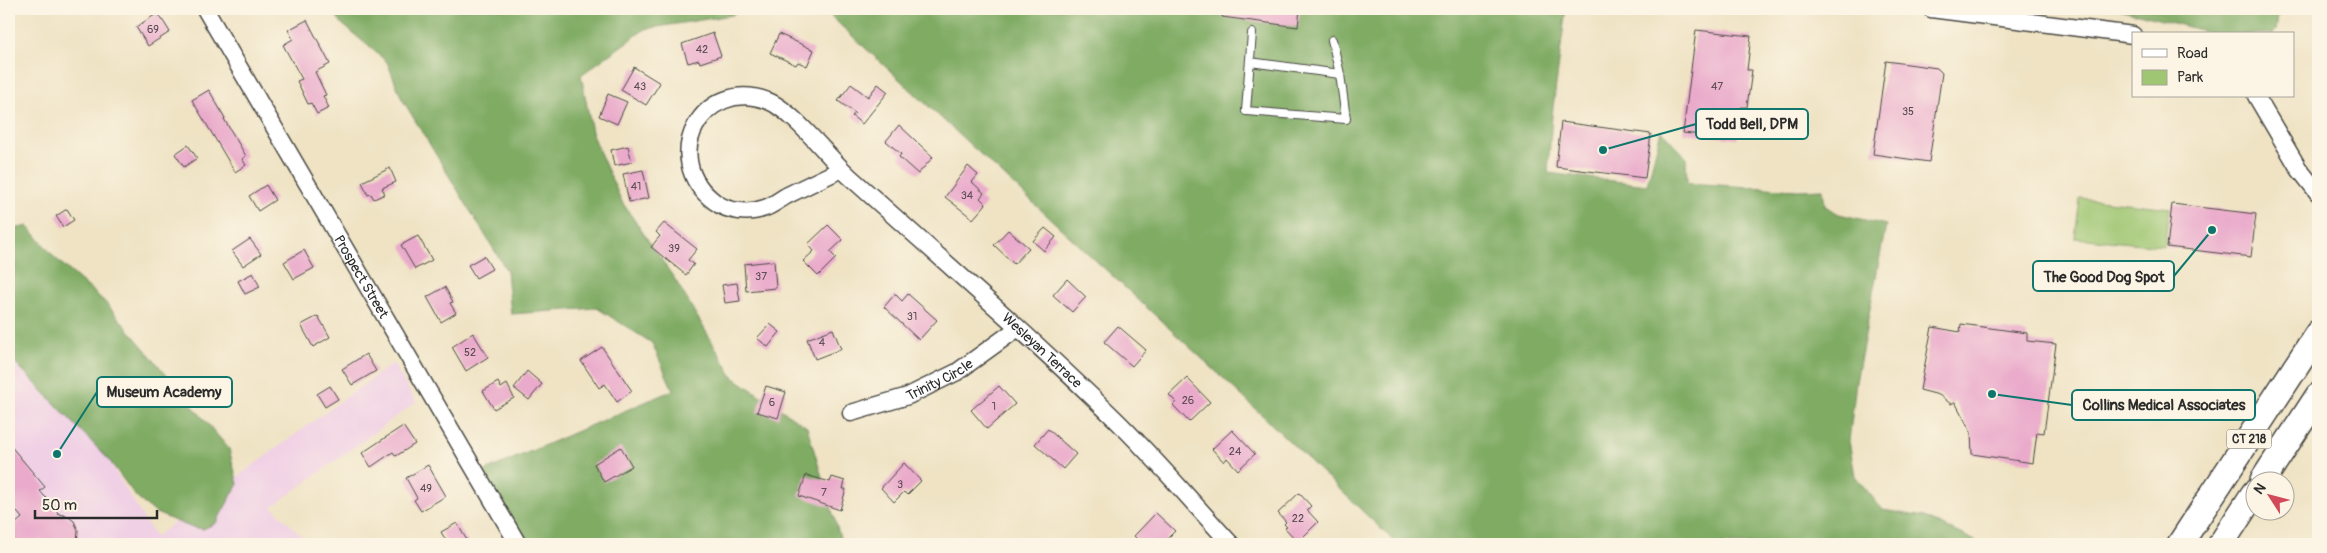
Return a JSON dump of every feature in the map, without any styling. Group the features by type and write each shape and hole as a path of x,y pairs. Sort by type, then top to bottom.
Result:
{"main road":[{"name":"CT 218","path":"2180,544 2318,334"},
{"name":"CT 218","path":"2270,470 2318,396"},
{"path":"2221,544 2244,508"}],"street":[{"name":"Prospect Street","path":"205,9 518,544"},
{"path":"1931,9 2132,36"},
{"name":"Wesleyan Terrace","path":"842,170 765,208 742,212 720,206 702,193 690,173 688,151 693,129 707,111 726,99 748,96 770,101 789,115 842,170 1018,328 1116,420 1231,544"},
{"path":"2257,98 2299,169 2318,193"},
{"name":"Trinity Circle","path":"851,413 908,396 957,372 1018,328"}],"lane":[{"path":"1252,33 1246,111 1346,119 1340,74 1332,40"},
{"path":"1250,62 1340,74"}],"shaded area":[{"path":"18,310 155,537 393,363 416,402 272,507 310,544 9,544 9,316"}],"green space":[{"path":"331,9 740,9 732,15 645,29 581,75 593,137 622,202 676,281 733,377 807,427 842,544 530,544 478,474 673,390 652,343 597,308 511,314 507,271 402,99 387,62 341,23"},
{"path":"823,9 1566,9 1552,115 1548,173 1647,185 1661,130 1686,157 1687,183 1798,190 1823,189 1825,206 1839,214 1886,225 1856,382 1849,441 1855,476 1883,510 1924,517 1982,544 1397,544 1222,377"},
{"path":"2119,9 2279,9 2275,32 2208,32"},
{"path":"2080,198 2170,208 2164,246 2075,238"},
{"path":"28,226 54,257 105,302 229,449 238,484 216,523 203,529 190,527 156,513 137,498 109,460 9,356 9,230"}],"building":[{"path":"1223,9 1300,9 1298,27 1222,17"},
{"path":"158,13 170,32 148,46 136,27"},
{"path":"307,20 330,64 315,72 326,95 323,96 329,108 317,114 311,103 308,104 297,81 302,79 283,45 293,39 288,30"},
{"path":"1696,30 1751,36 1747,70 1752,70 1747,107 1741,107 1737,139 1683,133"},
{"path":"713,33 721,56 700,63 699,60 688,63 682,44"},
{"path":"779,34 814,50 807,66 798,62 796,65 770,53"},
{"path":"1886,61 1937,68 1942,73 1929,162 1873,154"},
{"path":"634,67 660,83 646,105 621,90"},
{"path":"851,84 868,97 878,84 888,92 862,124 852,116 855,113 838,101"},
{"path":"209,90 246,156 242,159 246,165 235,172 192,100"},
{"path":"608,94 627,102 617,124 599,116"},
{"path":"1561,122 1651,134 1645,178 1556,167"},
{"path":"899,125 933,157 918,174 899,157 901,154 886,141"},
{"path":"188,145 197,158 184,167 175,154"},
{"path":"628,146 632,162 614,166 611,150"},
{"path":"968,166 978,175 972,182 984,193 980,198 986,204 973,219 945,197"},
{"path":"390,168 396,182 382,188 385,194 374,199 371,194 368,195 362,182"},
{"path":"643,170 649,198 629,202 623,174"},
{"path":"266,185 275,200 258,211 249,196"},
{"path":"2172,204 2256,214 2251,257 2167,247"},
{"path":"67,209 74,220 63,227 56,216"},
{"path":"664,223 697,249 688,260 694,264 686,275 651,247 660,236 656,232"},
{"path":"828,225 843,240 830,252 836,258 818,276 803,261 814,251 808,244"},
{"path":"1045,228 1056,237 1044,251 1033,241"},
{"path":"1008,230 1029,248 1014,264 994,245"},
{"path":"418,236 432,260 415,269 401,245"},
{"path":"250,239 261,254 243,266 232,251"},
{"path":"304,250 314,268 294,279 284,262"},
{"path":"484,256 492,269 476,278 468,265"},
{"path":"774,261 776,288 746,291 744,264"},
{"path":"253,273 260,287 245,294 238,281"},
{"path":"1067,279 1086,297 1072,312 1053,295"},
{"path":"737,283 740,301 725,303 722,285"},
{"path":"445,287 453,302 450,303 456,313 441,322 427,297"},
{"path":"895,294 902,301 908,294 937,320 919,340 884,307"},
{"path":"318,316 330,337 313,347 301,325"},
{"path":"770,324 780,332 768,347 757,338"},
{"path":"1961,324 2027,333 2027,341 2056,344 2044,433 2037,432 2033,463 1972,454 1971,432 1955,402 1951,404 1939,395 1920,390 1932,327 1960,332"},
{"path":"1118,326 1146,350 1132,366 1104,342"},
{"path":"833,329 841,349 815,359 807,339"},
{"path":"473,333 488,357 466,371 452,347"},
{"path":"602,347 632,391 617,402 605,384 599,388 581,361"},
{"path":"366,354 376,371 352,385 342,369"},
{"path":"527,371 542,384 529,400 514,388"},
{"path":"1187,378 1210,402 1189,422 1173,405 1176,402 1169,395"},
{"path":"498,382 501,388 507,384 514,398 494,409 483,391"},
{"path":"330,386 338,399 325,407 317,394"},
{"path":"766,386 786,392 778,418 757,412"},
{"path":"999,386 1015,404 987,429 971,410"},
{"path":"403,426 415,444 396,456 393,452 371,467 362,453"},
{"path":"1048,429 1076,454 1063,469 1035,444"},
{"path":"1232,430 1255,454 1238,470 1227,458 1224,462 1212,449"},
{"path":"9,444 45,487 40,491 59,514 67,516 74,521 78,530 77,544 9,544 9,529 22,518 9,502"},
{"path":"621,447 632,466 604,482 594,464"},
{"path":"904,463 921,481 907,495 904,492 894,502 881,488"},
{"path":"428,465 446,496 421,511 414,500 417,498 406,478"},
{"path":"806,475 830,482 832,477 845,481 843,489 846,489 840,510 799,496"},
{"path":"1299,493 1311,506 1307,510 1318,522 1298,542 1285,528 1287,527 1284,524 1286,522 1278,513"},
{"path":"1156,513 1175,531 1162,544 1142,544 1134,536"},
{"path":"457,523 469,544 448,544 441,532"}],"place":[{"name":"Todd Bell, DPM","path":"1603,150"},
{"name":"The Good Dog Spot","path":"2212,230"},
{"name":"Collins Medical Associates","path":"1992,394"},
{"name":"Museum Academy","path":"57,454"}]}
